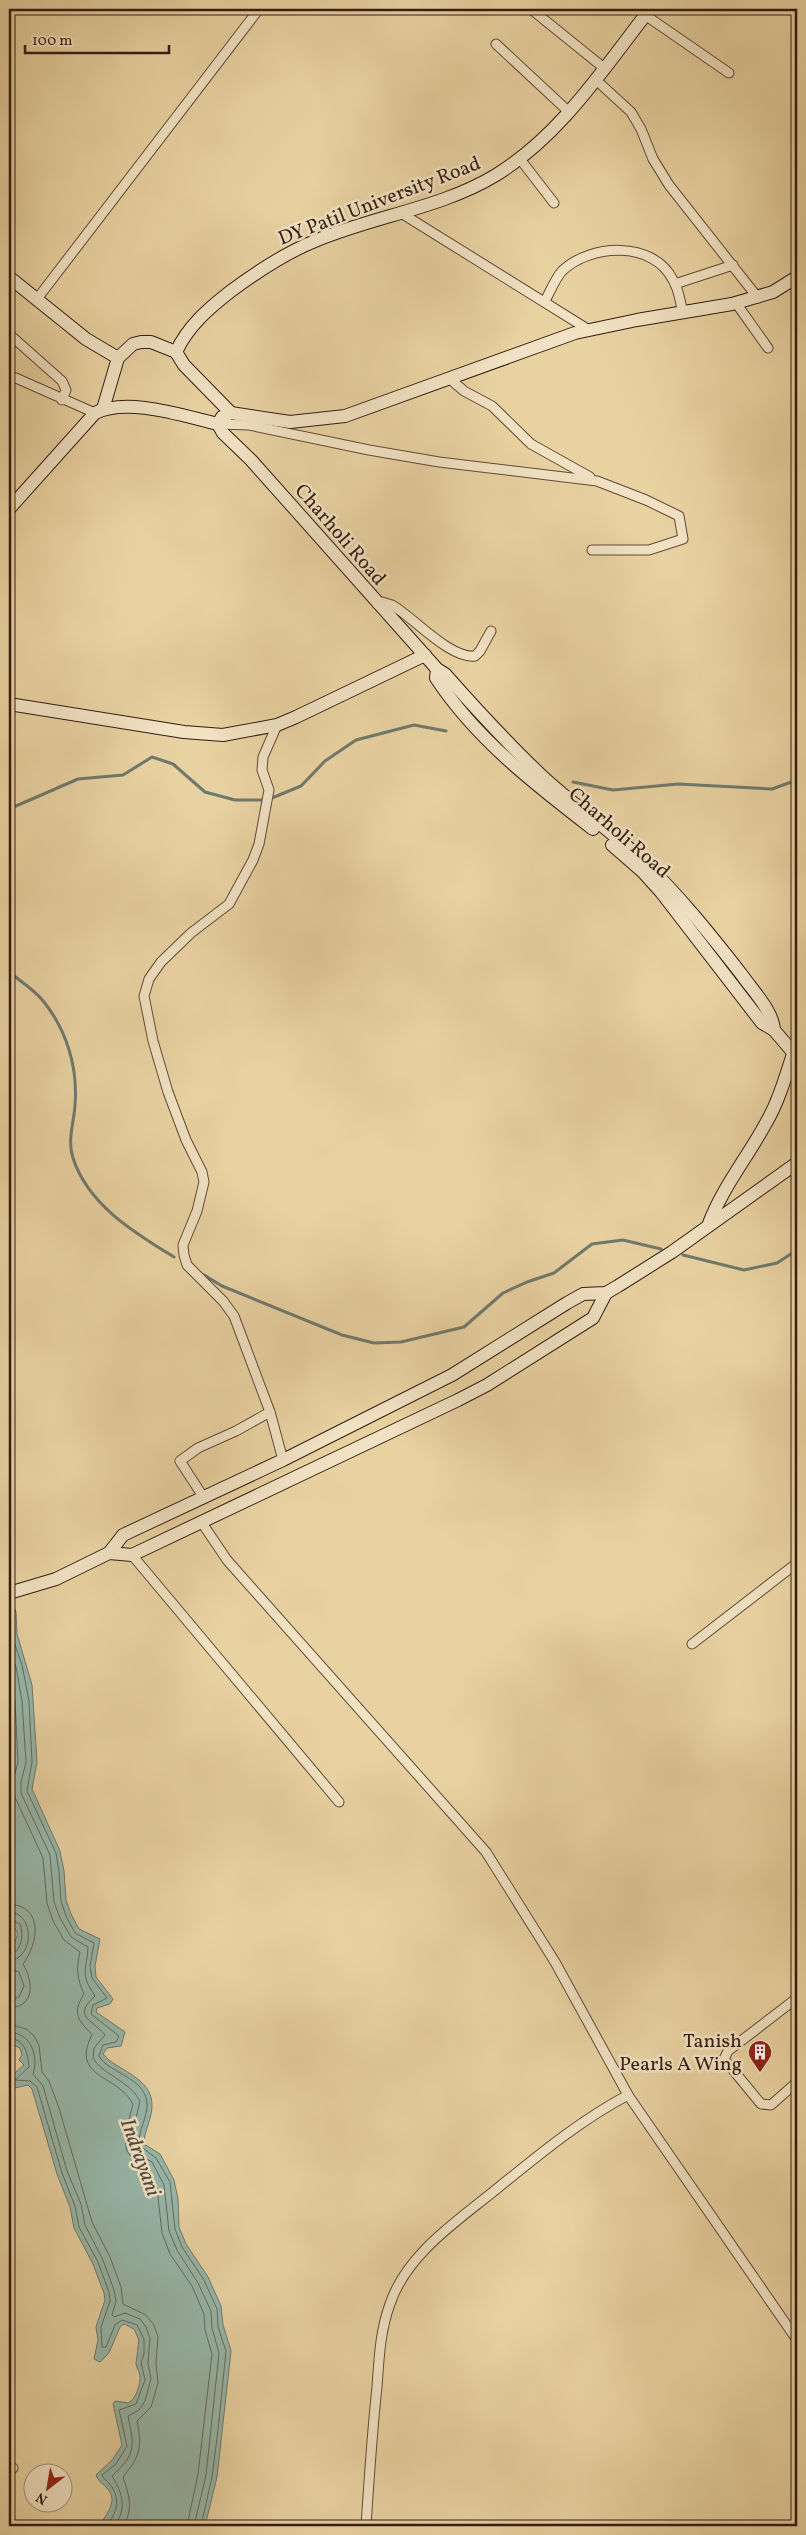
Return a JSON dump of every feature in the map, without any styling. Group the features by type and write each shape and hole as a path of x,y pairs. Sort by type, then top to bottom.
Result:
{"street":[{"path":"37,299 259,9"},
{"path":"531,9 604,68"},
{"path":"647,12 729,73"},
{"name":"DY Patil University Road","path":"176,352 182,338 194,323 219,300 282,256 317,240 479,185 520,159 542,141 569,112 647,12"},
{"path":"496,44 569,112"},
{"path":"595,79 630,112 641,129 653,159 668,185 758,298"},
{"path":"520,159 554,203"},
{"path":"401,213 589,330"},
{"path":"545,301 561,272 582,256 614,250 643,255 655,260 669,273 675,284 683,313"},
{"path":"675,284 733,265"},
{"path":"9,276 86,339 118,358"},
{"path":"218,424 222,417 231,413 290,422 345,416 589,330 758,298 773,292 797,277"},
{"path":"736,303 768,348"},
{"path":"9,334 62,381 66,390 62,400"},
{"path":"9,508 99,411 118,358 133,344 151,342 176,352 184,365 204,383 231,413"},
{"path":"9,375 62,400 99,411 148,408 218,424 249,426 438,462 597,481"},
{"path":"449,378 464,391 492,406 531,444 597,481 646,500 679,516 683,539 649,550 592,550"},
{"name":"Charholi Road","path":"218,424 223,433 250,460 437,669 436,678 472,724 534,783 594,825 643,872 661,892 762,1023 774,1030 796,1054"},
{"path":"377,604 382,602 392,605 443,644 464,655 475,656 480,651 491,631"},
{"path":"9,704 184,732 223,735 277,724 425,655"},
{"path":"277,724 263,757 262,770 269,790 260,844 253,860 229,904 172,949 149,979 144,996 153,1041 168,1092 186,1140 202,1172 204,1182 197,1211 183,1244 184,1255 187,1265 223,1301 234,1316 270,1412 283,1460"},
{"path":"708,1226 716,1205 727,1185 767,1121 796,1054"},
{"path":"109,1553 132,1555 487,1385 592,1318 606,1293 672,1252 797,1164"},
{"path":"9,1593 56,1579 109,1553 123,1535 283,1460 452,1375 583,1294 606,1293"},
{"path":"204,1498 180,1461 198,1448 236,1432 270,1412"},
{"path":"202,1523 227,1560 486,1852 555,1962 628,2095 797,2340"},
{"path":"132,1555 339,1802"},
{"path":"692,1644 797,1563"},
{"path":"797,1998 728,2051 724,2060 761,2104 771,2105 797,2082"},
{"path":"366,2526 381,2342 390,2302 404,2278 421,2255 444,2232 562,2136 594,2114 628,2095"}],"water":[{"name":"Indrayani","path":"9,1590 16,1612 17,1634 32,1685 37,1762 32,1789 60,1851 64,1871 66,1900 71,1914 79,1929 100,1939 95,1966 96,1977 113,1999 110,2004 97,2008 96,2012 125,2032 121,2046 107,2048 103,2054 140,2081 151,2096 152,2111 144,2144 160,2154 174,2180 178,2199 179,2227 186,2244 208,2277 221,2306 223,2325 231,2351 217,2477 205,2526 99,2526 108,2512 112,2497 96,2475 112,2460 122,2445 113,2404 115,2401 128,2403 139,2387 140,2375 136,2363 139,2340 134,2329 124,2324 120,2327 109,2353 100,2362 94,2359 98,2340 96,2327 105,2300 104,2293 93,2264 74,2228 70,2207 57,2174 32,2089 28,2085 15,2088 9,2084 9,2078 24,2065 19,2060 22,2055 20,2048 9,2043 9,1990 13,1986 9,1955 17,1931 9,1922"}],"waterway":[{"path":"9,809 78,779 123,775 152,757 173,764 205,792 235,800 267,800 301,786 325,761 356,740 414,725 446,731"},
{"path":"573,782 613,790 678,784 772,789 797,780"},
{"path":"9,972 44,1002 65,1038 75,1077 75,1105 71,1132 71,1151 80,1175 101,1204 114,1216 174,1257"},
{"path":"204,1275 222,1286 342,1335 374,1343 401,1342 464,1327 503,1293 554,1273 592,1244 623,1240 661,1249"},
{"path":"683,1255 744,1270 777,1263 797,1250"}],"place":[{"name":"Tanish Pearls A Wing","path":"760,2073"}]}
